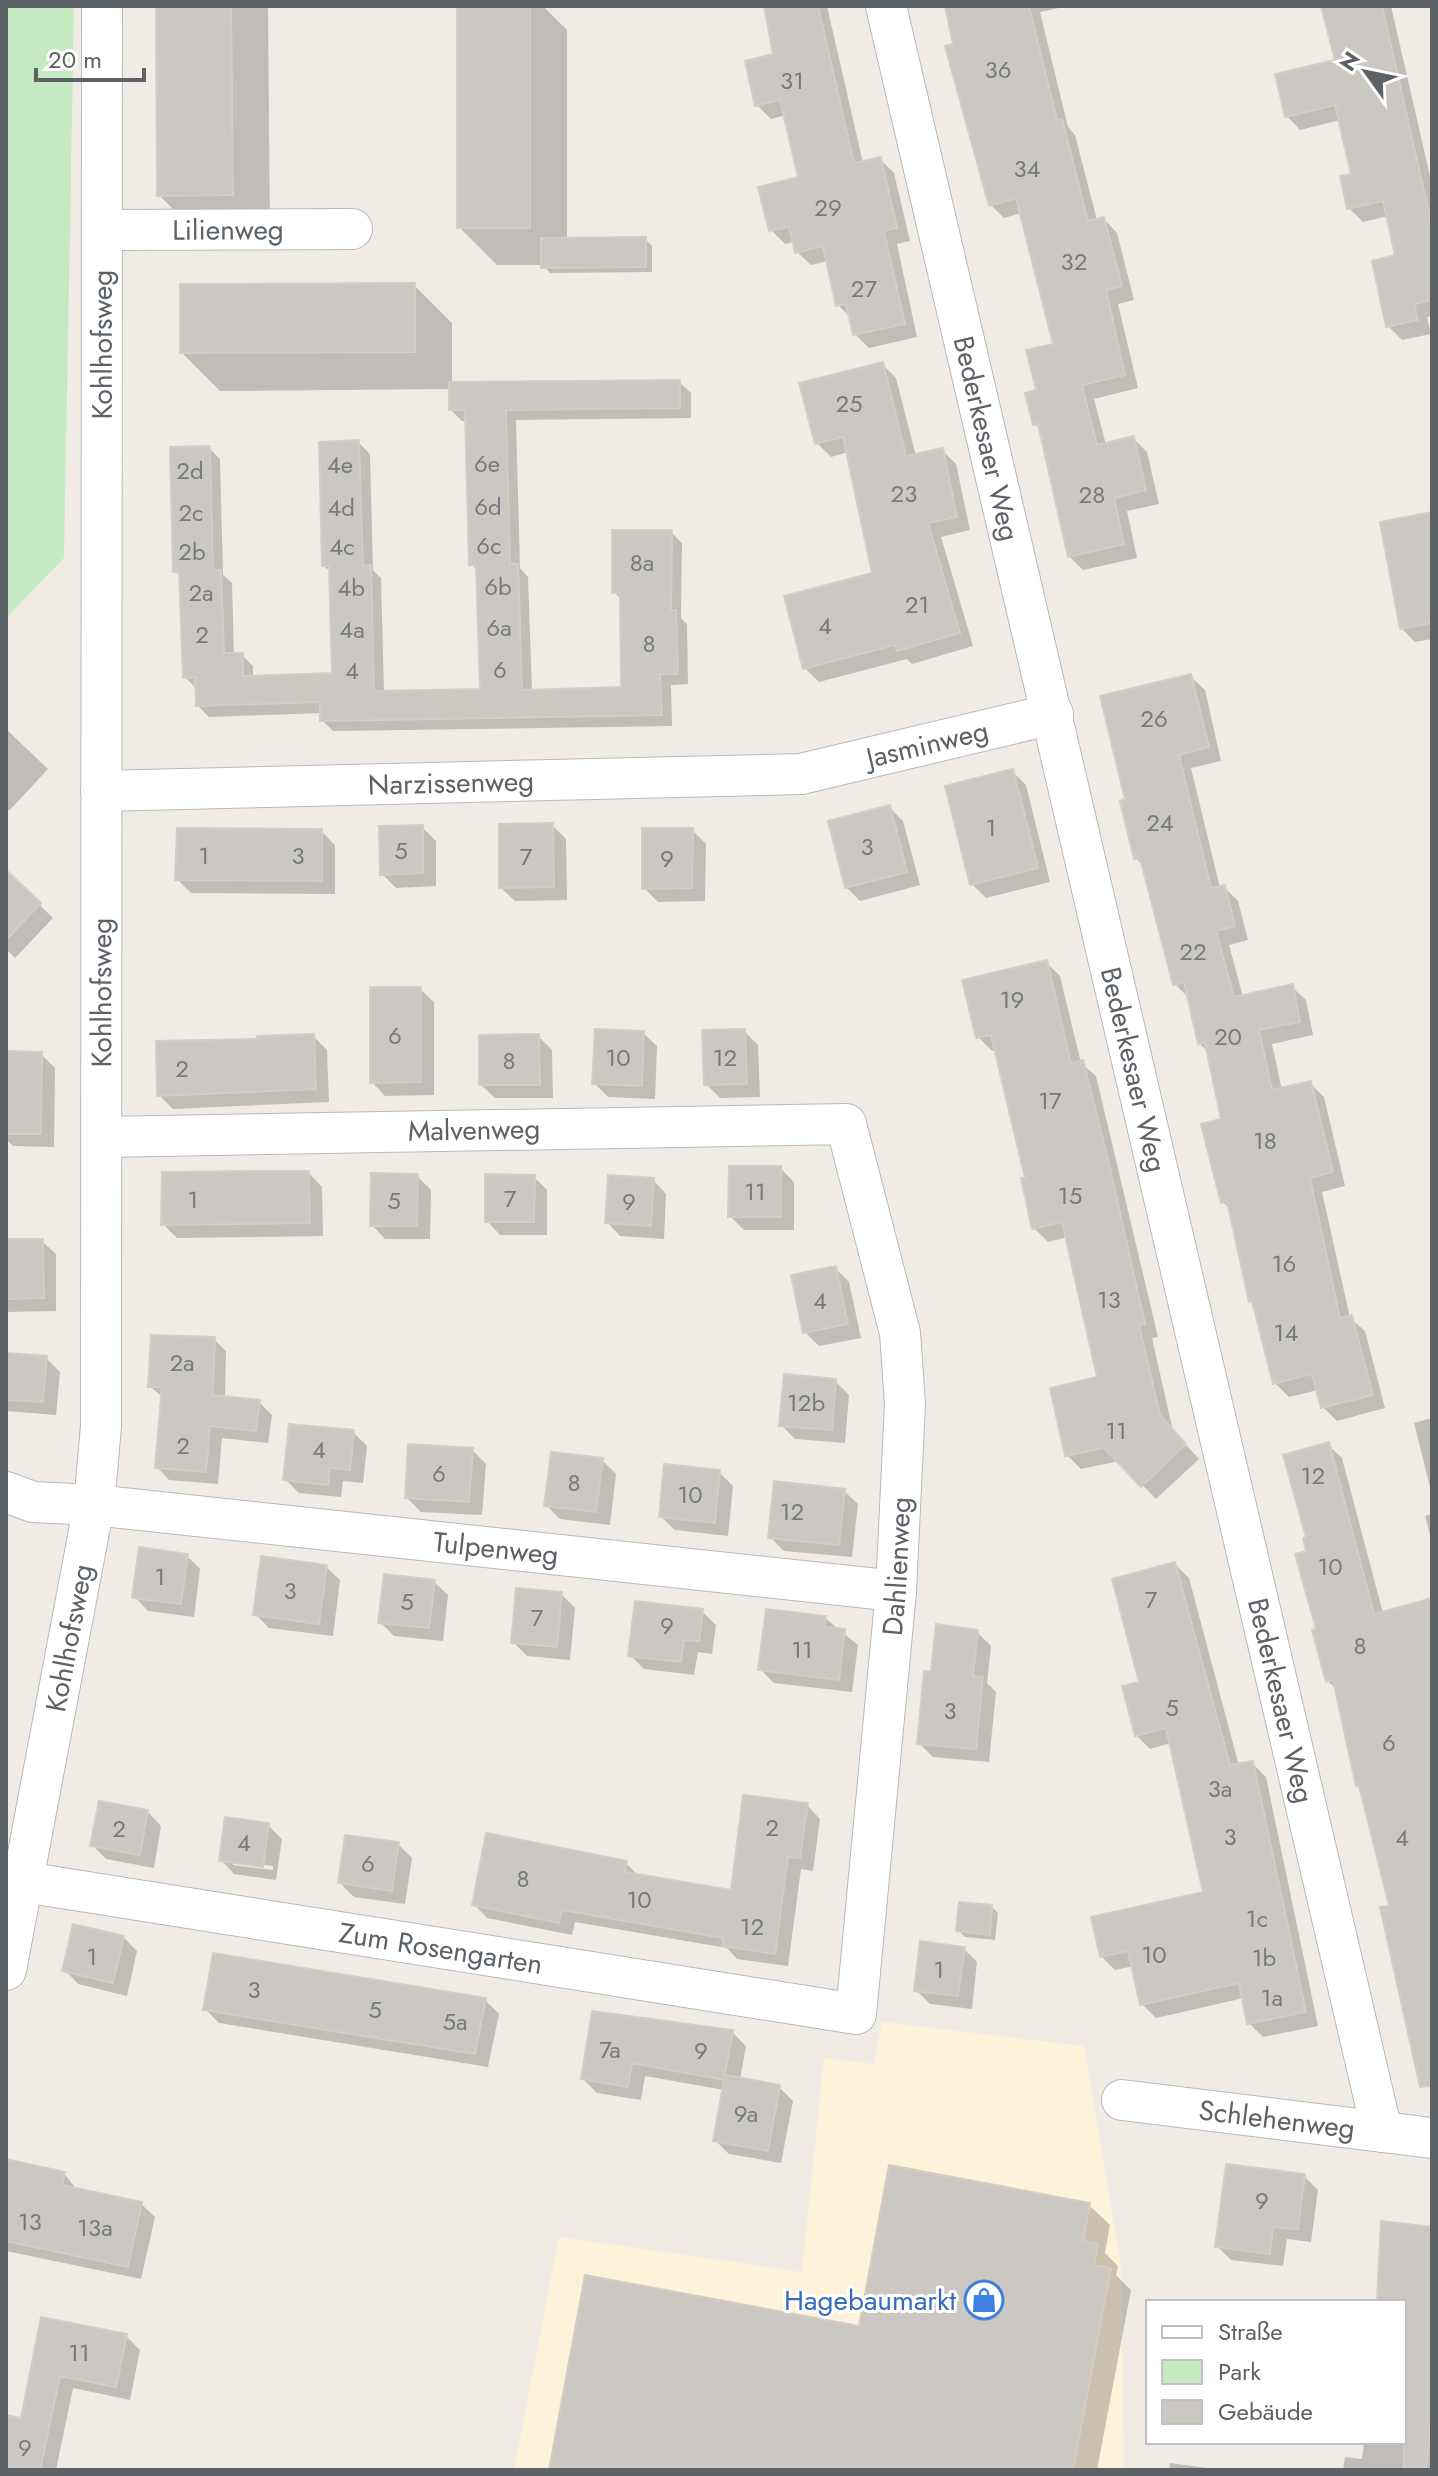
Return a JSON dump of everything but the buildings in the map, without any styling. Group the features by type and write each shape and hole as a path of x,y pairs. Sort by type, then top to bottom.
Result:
{"street":[{"name":"Kohlhofsweg","path":"6,1970 94,1505 101,1426 102,6"},
{"name":"Bederkesaer Weg","path":"886,6 1382,2132"},
{"name":"Lilienweg","path":"102,230 352,229"},
{"name":"Jasminweg","path":"801,774 1053,714"},
{"name":"Narzissenweg","path":"101,791 801,774"},
{"name":"Malvenweg","path":"102,1137 846,1124"},
{"name":"Dahlienweg","path":"846,1124 900,1333 905,1404 896,1591 856,2014"},
{"name":"Tulpenweg","path":"6,1492 33,1502 94,1505 896,1591"},
{"name":"Zum Rosengarten","path":"24,1882 856,2014"},
{"name":"Schlehenweg","path":"1122,2100 1432,2138"}],"shaded area":[{"name":"Hagebaumarkt","path":"882,2022 1084,2046 1121,2267 1124,2470 514,2470 559,2237 802,2272 824,2058 874,2064"}],"green space":[{"path":"6,6 74,6 64,558 6,618"}],"place":[{"name":"Hagebaumarkt","path":"984,2300"}]}
